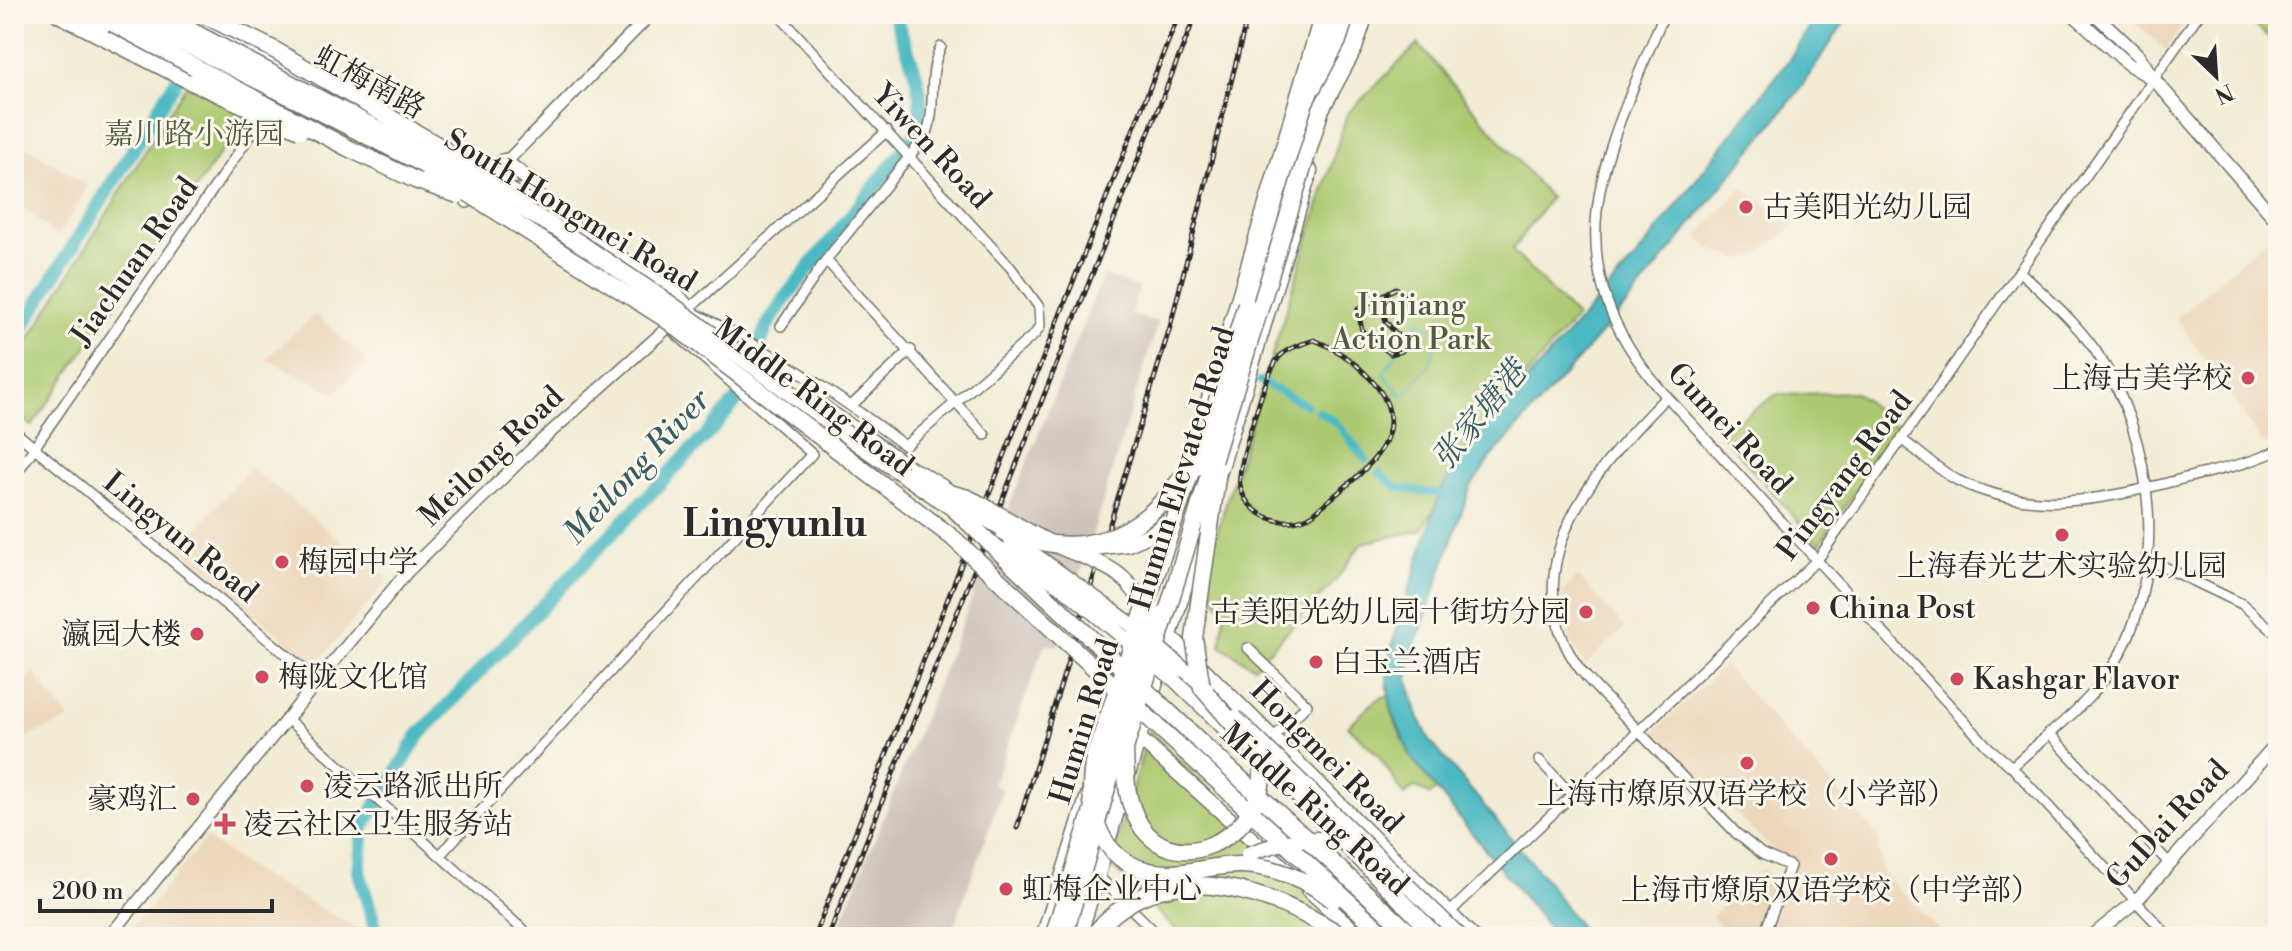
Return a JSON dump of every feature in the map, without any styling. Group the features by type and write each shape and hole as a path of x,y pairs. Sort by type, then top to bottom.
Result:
{"highway":[{"path":"59,14 247,109 348,148"},
{"path":"93,14 116,19 348,148 415,180 480,191"},
{"name":"Middle Ring Road","path":"127,14 480,191 664,318 953,538 1387,937"},
{"name":"Middle Ring Road","path":"161,14 421,152 560,230 673,306 862,446 953,508 1208,749 1414,937"},
{"name":"Humin Elevated Road","path":"1066,937 1132,743 1220,413 1333,14"},
{"name":"Humin Elevated Road","path":"1055,937 1349,14"},
{"path":"1321,109 1354,48 1365,14"},
{"path":"197,20 271,48 508,188 560,230"},
{"path":"862,446 933,481 1029,539 1066,544 1111,537 1137,526 1165,502 1196,457 1220,413"},
{"path":"1220,413 1194,638 1202,688 1262,758 1438,937"},
{"path":"1196,457 1094,758 1088,785 1105,846 1142,870 1169,873 1244,865 1284,872 1322,891 1377,937"},
{"path":"1132,743 1129,798 1137,819 1161,844 1184,850 1218,845 1236,832 1260,789 1262,764"},
{"path":"1092,937 1115,913 1132,902 1193,884 1235,887 1277,901 1344,937"}],"main road":[{"name":"South Hongmei Road","path":"161,14 197,20 225,43 414,146 609,286 678,319 746,345 1124,628"},
{"path":"181,14 197,20"},
{"name":"Humin Road","path":"1043,937 1147,610 1322,14"},
{"name":"Humin Road","path":"1079,937 1132,743 1170,635 1357,14"},
{"path":"2073,14 2128,64 2153,78"},
{"path":"2095,14 2139,56 2153,78 2278,222"},
{"path":"116,19 168,40 280,104 262,118"},
{"name":"虹梅南路","path":"289,76 345,99 441,151 480,191 544,206 676,294 678,319"},
{"path":"345,99 359,116"},
{"name":"虹梅南路","path":"280,104 302,104 480,191 678,319"},
{"path":"414,146 441,151"},
{"path":"504,161 529,180 544,206"},
{"name":"South Hongmei Road","path":"480,191 615,268 670,304 678,319 947,513 1124,628"},
{"path":"599,243 615,268"},
{"path":"598,266 609,286"},
{"name":"Humin Road","path":"1066,937 1239,354 1260,338"},
{"path":"941,490 968,497 1061,548 1088,556 1127,579 1143,605 1154,636"},
{"path":"947,513 1044,591 1089,633 1109,665 1122,702 1122,730 1055,937"},
{"path":"1061,548 1114,547 1151,534 1174,517"},
{"name":"Hongmei Road","path":"1147,610 1473,937"},
{"name":"Hongmei Road","path":"1124,628 1438,937"},
{"name":"Hongmei Road","path":"1124,628 1184,668 1461,937"},
{"path":"1114,713 1132,743 1361,937"},
{"name":"GuDai Road","path":"2091,937 2136,901 2278,742"},
{"path":"1206,867 1291,841 1341,842"}],"street":[{"path":"480,191 504,161 651,14"},
{"name":"Yiwen Road","path":"778,14 1011,268 1039,307 1041,317 1035,334 956,402"},
{"name":"Gumei Road","path":"1664,14 1616,131 1599,183 1595,230 1602,285 1617,326 1635,358 1667,396 1988,747 2012,767 2169,937"},
{"name":"Pingyang Road","path":"1422,937 1818,559 2199,14"},
{"path":"781,326 826,260 926,136 934,117 931,71 941,47"},
{"path":"280,104 289,76"},
{"name":"Jiachuan Road","path":"14,477 262,118"},
{"path":"441,854 812,454 683,343 678,319 887,131"},
{"path":"826,260 985,435"},
{"path":"2012,767 2103,681 2120,654 2133,620 2146,558 2149,488 2132,424 2104,364 2079,329 2019,271"},
{"name":"Meilong Road","path":"109,937 407,572 597,389 678,319"},
{"path":"746,345 768,354 852,405 905,446 956,402"},
{"path":"852,405 911,350"},
{"path":"1667,396 1612,452 1585,490 1566,531 1556,582 1559,627 1572,657 1736,833 1762,854 1790,866 1763,937"},
{"name":"Lingyun Road","path":"14,431 317,680"},
{"path":"1902,440 1954,479 2016,501 2090,502 2278,450"},
{"path":"2146,558 2232,598 2278,635"},
{"path":"1248,648 1307,705 1273,738"},
{"path":"286,718 531,937"},
{"path":"2049,733 2169,863"},
{"path":"1539,760 1572,795"},
{"path":"1096,874 1160,937"}],"shaded area":[{"path":"2125,14 2190,14 2166,50"},
{"path":"14,138 88,186 58,237 14,200"},
{"name":"古美阳光幼儿园","path":"1742,187 1795,226 1754,257 1737,259 1712,249 1697,237"},
{"name":"上海古美学校","path":"2271,235 2278,243 2278,438 2264,445 2176,318"},
{"path":"1103,275 1139,288 1131,315 1158,322 1058,646 1045,644 993,785 1003,789 950,937 835,937"},
{"path":"315,314 368,361 335,393 266,359"},
{"name":"梅园中学","path":"250,467 389,579 315,665 179,549"},
{"name":"古美阳光幼儿园十街坊分园","path":"1578,576 1625,628 1585,665 1570,640 1561,601 1562,592"},
{"path":"1724,665 1878,836 1882,872 1945,937 1788,937 1784,932 1766,932 1789,866 1653,733"},
{"path":"34,672 69,720 19,740 14,731 14,690"},
{"path":"206,838 258,874 357,928 360,937 125,937"},
{"name":"上海市燎原双语学校（中学部）","path":"1763,869 1777,883 1759,935 1731,937 1711,916"}],"green space":[{"path":"2261,14 2278,18 2278,43 2254,26"},
{"name":"Jinjiang Action Park","path":"1418,44 1550,198 1512,250 1576,317 1504,402 1421,530 1362,543 1336,580 1254,667 1221,646 1224,614 1204,574 1347,114"},
{"name":"嘉川路小游园","path":"186,85 248,113 32,426 14,413 14,364"},
{"path":"1855,392 1898,428 1819,545 1720,433 1776,395"},
{"path":"1389,695 1406,746 1438,788 1430,795 1415,787 1404,795 1378,755 1348,726 1376,700"},
{"path":"1149,731 1363,937 1183,937 1110,864"}],"water":[{"path":"1818,14 1850,14 1797,93 1629,302 1488,461 1470,488 1410,661 1408,679 1417,713 1430,741 1547,881 1587,937 1556,937 1411,758 1391,709 1387,680 1390,652 1440,492 1465,450 1638,255 1788,61"}],"waterway":[{"name":"Meilong River","path":"378,937 359,872 363,827 419,735 714,427 739,397 767,326 788,294 916,135 920,119 919,88 894,14"},
{"path":"14,341 202,39"},
{"path":"1419,320 1438,333 1430,364 1403,397 1383,374 1419,320"},
{"path":"1260,381 1306,405"},
{"path":"1318,411 1337,423 1366,460"},
{"path":"1379,473 1398,488 1448,495"}],"railway":[{"path":"814,937 1179,14"},
{"path":"828,937 1196,14"},
{"path":"1017,828 1170,327 1248,14"},
{"path":"1396,288 1404,293 1402,302 1384,314 1386,322 1404,343 1402,351 1391,354 1362,331 1358,309 1396,288"},
{"path":"1314,340 1341,354 1371,380 1388,408 1390,426 1385,443 1374,458 1344,488 1313,514 1303,519 1280,521 1259,513 1250,505 1240,485 1240,476 1247,442 1272,369 1280,356 1314,340"}],"place":[{"name":"古美阳光幼儿园","path":"1746,207"},
{"name":"上海古美学校","path":"2248,378"},
{"name":"上海春光艺术实验幼儿园","path":"2062,535"},
{"name":"梅园中学","path":"282,562"},
{"name":"China Post","path":"1813,608"},
{"name":"古美阳光幼儿园十街坊分园","path":"1586,612"},
{"name":"瀛园大楼","path":"197,634"},
{"name":"白玉兰酒店","path":"1316,662"},
{"name":"梅陇文化馆","path":"262,677"},
{"name":"Kashgar Flavor","path":"1957,679"},
{"name":"上海市燎原双语学校（小学部）","path":"1747,763"},
{"name":"凌云路派出所","path":"307,786"},
{"name":"豪鸡汇","path":"193,799"},
{"name":"凌云社区卫生服务站","path":"225,824"},
{"name":"上海市燎原双语学校（中学部）","path":"1831,859"},
{"name":"虹梅企业中心","path":"1006,889"}],"district":[{"name":"Lingyunlu","path":"775,523"}],"water label":[{"name":"张家塘港","path":"1479,415"}]}
